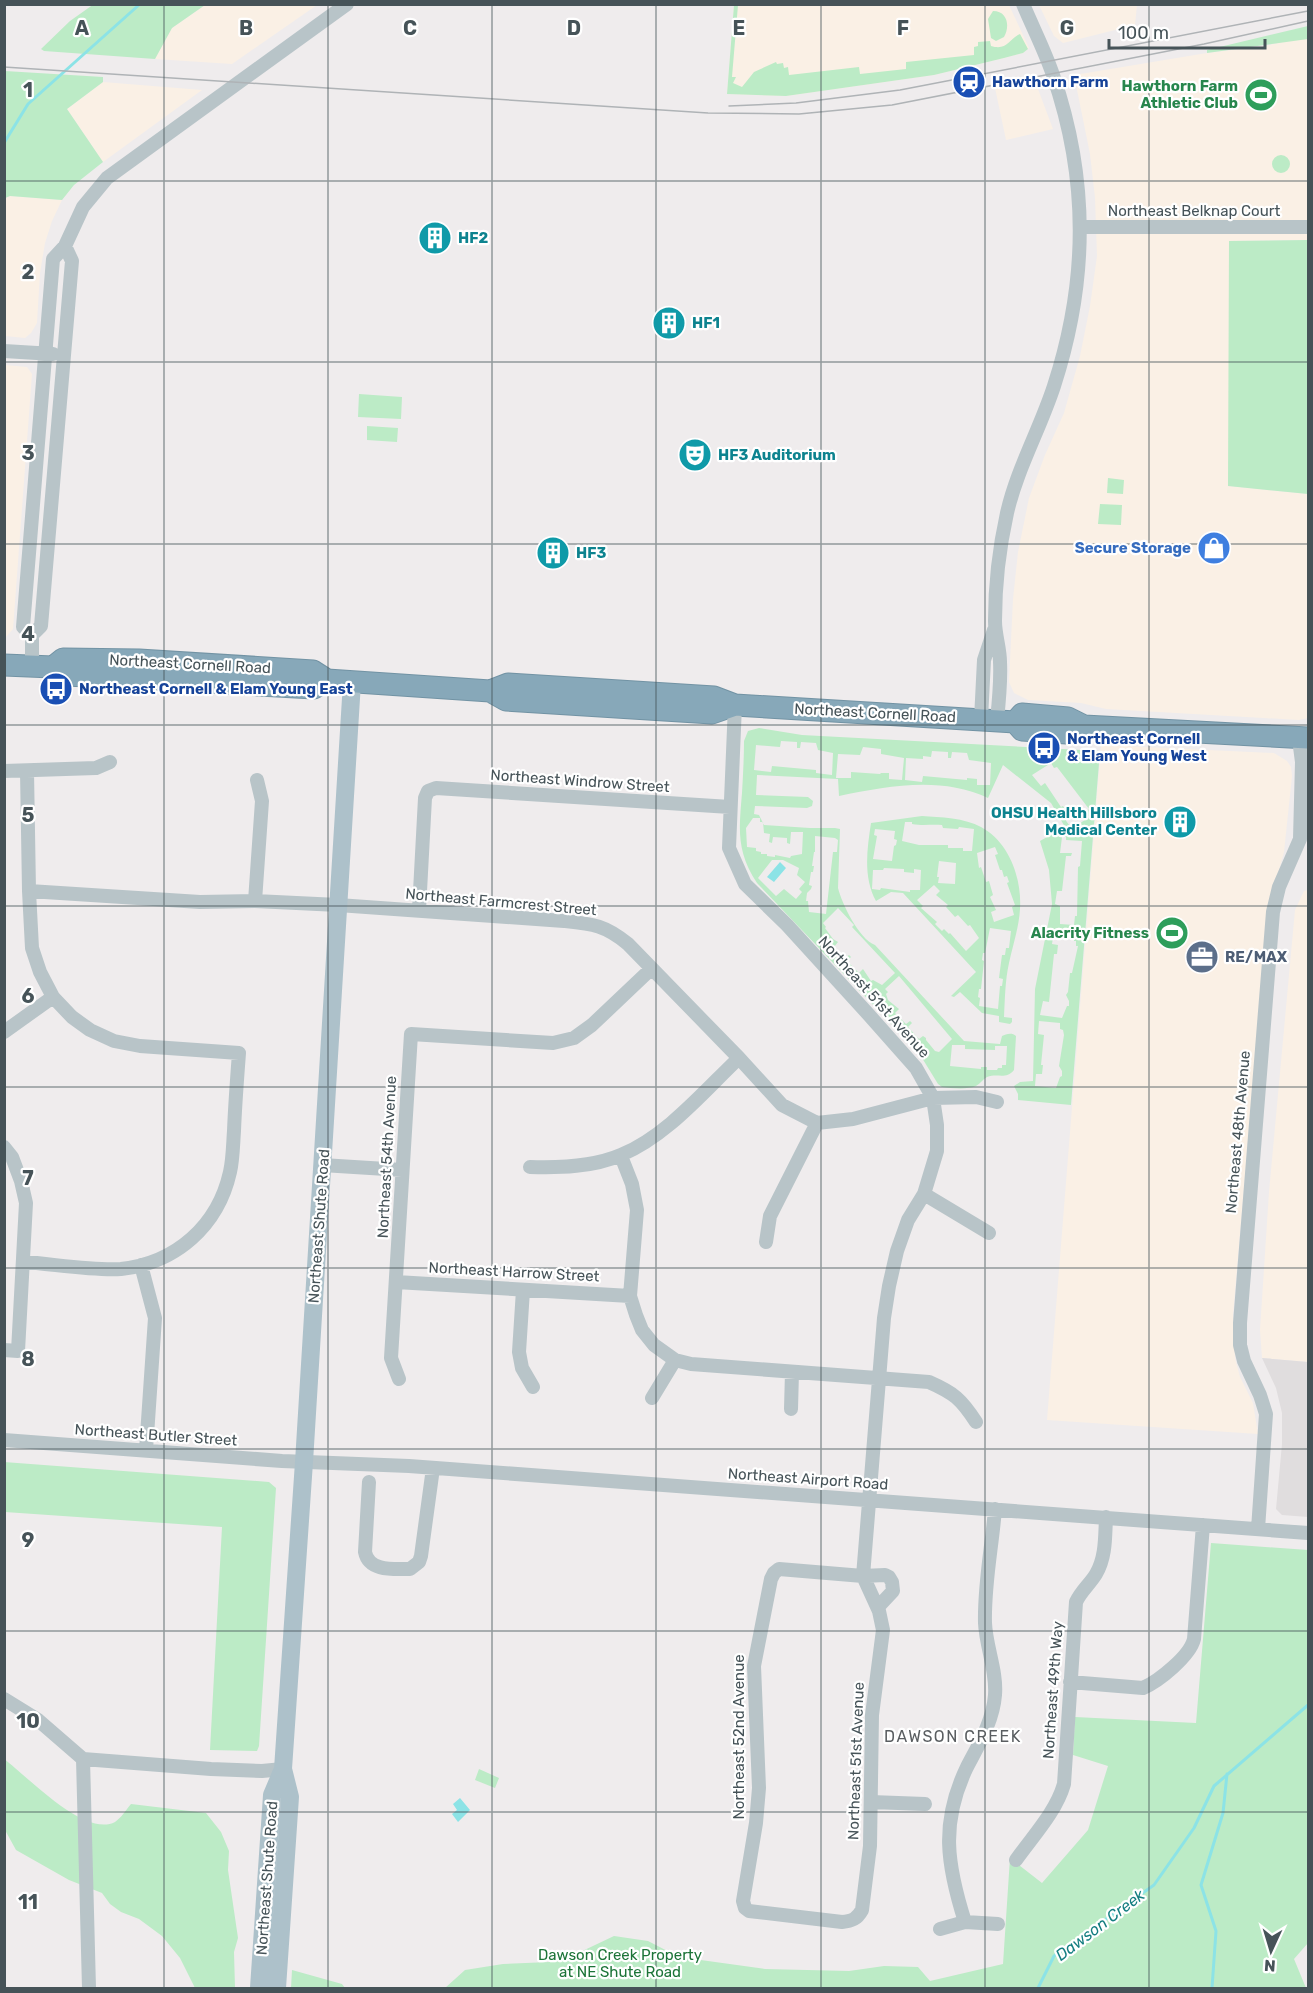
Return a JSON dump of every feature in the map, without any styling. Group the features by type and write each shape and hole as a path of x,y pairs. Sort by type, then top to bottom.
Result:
{"highway":[{"name":"Northeast Cornell Road","path":"4,665 53,667 62,675 119,676 314,688 327,680 490,691 507,684 714,696 735,705 998,720 1022,714 1068,718 1084,726 1304,738"}],"main road":[{"name":"Northeast Shute Road","path":"277,1989 290,1798 283,1769 352,682"},
{"name":"Northeast Shute Road","path":"259,1989 272,1795 283,1769"}],"street":[{"path":"32,635 23,627 53,259 65,246 83,207 107,178 347,4"},
{"path":"998,720 984,660 995,625 997,578 1007,513 1019,472 1053,389 1065,348 1078,284 1080,227 1077,177 1070,134 1053,74 1023,4"},
{"name":"Northeast Belknap Court","path":"1080,227 1308,227"},
{"path":"32,666 32,635 41,626 72,261 65,246"},
{"path":"4,351 64,354"},
{"name":"Northeast 51st Avenue","path":"735,705 729,848 745,884 787,925 916,1068 933,1098 937,1125 937,1151 924,1194 908,1220 897,1251 889,1286 879,1378 863,1576 878,1607 883,1630 872,1715 870,1846 863,1903 858,1917"},
{"name":"Northeast 48th Avenue","path":"1258,1529 1266,1414 1244,1361 1240,1345 1240,1323 1273,912 1279,887 1300,839 1304,738"},
{"path":"4,771 96,768 110,762"},
{"path":"24,1262 119,1269 141,1265 163,1258 184,1246 207,1225 218,1207 231,1170 239,1053 140,1046 114,1041 90,1030 72,1017 52,997 32,948 27,771"},
{"path":"255,901 262,801 257,780"},
{"name":"Northeast Windrow Street","path":"419,910 425,798 428,791 436,788 730,807"},
{"name":"Northeast Farmcrest Street","path":"29,891 200,902 255,901 338,905 597,925 613,931 628,944 782,1105 817,1123"},
{"name":"Northeast 54th Avenue","path":"399,1379 391,1358 411,1034 552,1043 563,1041 574,1038 592,1025 651,969"},
{"path":"4,1032 52,997"},
{"path":"530,1167 581,1166 621,1156 676,1119 739,1058"},
{"path":"766,1242 770,1216 817,1123 854,1119 933,1098 976,1097 997,1102"},
{"path":"4,1147 12,1157 26,1203 24,1262 11,1351"},
{"path":"621,1156 632,1184 637,1210 630,1296 642,1330 654,1345 675,1360 691,1364 929,1382 962,1401 976,1422"},
{"path":"322,1164 402,1170"},
{"path":"924,1194 989,1233"},
{"path":"141,1265 155,1318 146,1450"},
{"name":"Northeast Harrow Street","path":"396,1282 630,1296"},
{"path":"523,1290 519,1352 522,1368 533,1387"},
{"path":"652,1398 675,1360"},
{"path":"791,1409 792,1372"},
{"name":"Northeast Butler Street","path":"4,1440 304,1462"},
{"name":"Northeast Airport Road","path":"304,1462 433,1468 1308,1533"},
{"path":"369,1482 365,1552 367,1559 383,1568 410,1569 419,1562 421,1556 433,1468"},
{"path":"965,1922 953,1884 949,1829 951,1808 958,1786 991,1718 995,1695 995,1678 988,1653 985,1626 985,1599 995,1509"},
{"name":"Northeast 49th Way","path":"1016,1860 1060,1796 1064,1784 1076,1602 1079,1594 1095,1576 1100,1566 1106,1517"},
{"path":"1070,1682 1143,1688 1187,1655 1194,1639 1203,1525"},
{"name":"Northeast 52nd Avenue","path":"858,1917 852,1921 842,1922 757,1914 745,1908 743,1901 756,1823 759,1788 754,1666 771,1579 779,1569 863,1576"},
{"path":"863,1576 885,1575 892,1582 892,1591 878,1607"},
{"path":"4,1699 38,1720 83,1759 221,1769 262,1771 283,1769"},
{"path":"83,1759 89,1989"},
{"path":"871,1802 925,1804"},
{"path":"940,1929 965,1922 998,1924"}],"shaded area":[{"path":"205,5 317,5 232,64 155,59 172,28"},
{"path":"734,5 1009,5 1029,48 1023,53 934,75 786,96 727,94"},
{"path":"1039,5 1137,5 1135,25 1063,43 1054,36"},
{"path":"1296,39 1308,39 1308,240 1229,241 1229,486 1308,494 1308,718 1299,720 1106,709 1081,703 1028,700 1014,693 1009,682 1018,552 1029,498 1064,413 1080,356 1097,256 1095,198 1090,154 1074,75 1265,46"},
{"path":"1035,81 1053,129 1006,140 995,88"},
{"path":"103,82 202,90 103,162 67,109"},
{"path":"10,196 62,200 45,243 40,273 37,323 25,338 5,336 4,199"},
{"path":"5,365 27,367 32,374 13,629 5,638"},
{"path":"1101,745 1274,753 1287,761 1291,767 1284,852 1268,909 1233,1315 1235,1358 1240,1377 1253,1403 1258,1434 1047,1420"},
{"path":"1308,890 1308,1362 1262,1358 1260,1330 1269,1192 1295,910 1304,891"},
{"path":"1262,1358 1308,1362 1308,1517 1282,1515 1276,1509 1282,1444 1282,1413 1276,1388"}],"green space":[{"path":"94,4 205,5 172,28 155,59 41,49 70,21"},
{"path":"734,5 738,5 732,77 736,77 733,83 742,87 754,72 776,62 777,64 783,63 784,68 788,67 789,75 859,67 860,74 906,69 906,62 974,55 974,47 978,46 978,42 990,41 991,46 1001,47 1020,34 1028,49 1023,53 934,75 786,96 727,94"},
{"path":"993,11 1002,14 1007,24 1004,37 996,41 991,38 988,19"},
{"path":"1308,26 1308,39 1207,53 1207,50"},
{"path":"5,71 103,77 103,82 67,109 103,162 74,185 62,200 10,196 5,198"},
{"path":"1277,155 1285,155 1290,160 1288,171 1277,173 1272,168 1272,160"},
{"path":"1308,240 1308,494 1228,486 1229,241"},
{"path":"359,394 402,397 401,419 358,417"},
{"path":"367,426 398,428 397,442 367,440"},
{"path":"1108,478 1124,480 1123,494 1107,493"},
{"path":"1100,504 1122,505 1121,525 1098,524"},
{"path":"759,728 802,735 1100,751 1071,1105 1018,1100 1014,1086 1020,1082 1033,1081 1035,989 1052,904 1049,870 1040,841 1065,827 1051,803 1003,765 988,798 970,791 933,785 895,786 839,796 838,779 757,775 756,795 808,797 813,801 812,806 807,808 755,806 754,814 759,815 762,822 760,818 753,818 746,828 747,847 756,848 756,851 767,854 767,856 790,858 802,854 803,832 791,832 790,844 787,843 787,838 773,837 772,843 769,842 770,834 764,833 763,823 764,825 840,829 838,888 857,929 875,945 964,1041 1000,1044 1002,1036 1011,1034 1016,1036 1014,1070 1011,1073 1005,1076 987,1077 972,1087 942,1087 919,1053 757,883 750,871 740,840 744,741 748,731","holes":["781,741 797,742 797,748 800,748 801,742 816,743 818,750 833,753 832,775 816,773 816,770 772,766 771,772 754,770 756,745 780,747","863,747 881,749 881,754 904,758 902,780 889,779 889,773 851,772 851,778 836,778 838,754 860,755","932,751 948,752 948,758 951,758 952,752 967,753 969,760 991,763 990,785 977,785 977,779 967,778 967,780 923,776 922,782 905,780 906,758 923,759 923,756 931,757","1051,763 1054,768 1057,767 1089,809 1085,812 1089,817 1072,829 1064,818 1068,814 1045,783 1041,786 1032,775","815,836 838,840 837,852 833,852 826,914 809,912 808,901 806,901 807,893 812,886 809,885 814,866 812,866","1062,837 1066,837 1066,840 1082,841 1080,866 1078,867 1077,916 1075,916 1074,925 1060,924 1060,906 1055,904 1057,891 1062,891 1066,856 1071,856 1072,853 1060,853","772,860 783,860 799,868 797,875 805,882 799,889 802,892 796,899 784,889 776,896 758,878","838,908 854,925 852,927 895,973 882,985 871,981 863,969 859,973 847,961 851,957 849,955 845,958 834,947 838,942 823,923","1054,931 1074,934 1074,941 1078,946 1066,995 1069,1006 1062,1018 1040,1015 1043,1001 1049,1002 1054,954 1057,954 1058,945 1052,944","899,976 952,1039 939,1052 935,1051 926,1038 923,1036 919,1039 908,1027 912,1023 910,1021 906,1024 895,1013 899,1009 888,1000 886,994 888,992 885,989","1039,1021 1060,1023 1060,1029 1063,1030 1064,1035 1059,1066 1062,1076 1056,1088 1035,1086 1036,1074 1042,1074 1043,1065 1041,1065 1044,1035 1038,1034","952,1045 965,1045 965,1049 995,1050 995,1046 1007,1046 1006,1065 1002,1065 1002,1068 997,1070 987,1070 987,1067 981,1067 981,1069 950,1066"]},
{"path":"922,816 960,820 981,827 991,834 1006,851 1016,873 1020,897 1018,922 1005,990 1004,1017 1012,1018 1010,1024 999,1022 999,1016 982,1013 960,992 954,997 951,996 976,972 903,893 891,892 876,901 869,882 868,873 867,853 871,823","holes":["905,822 912,822 916,825 942,825 943,828 974,829 972,851 963,851 963,848 948,848 948,845 919,845 902,841","875,829 895,831 894,839 897,840 892,861 873,859 877,836 874,835","995,847 1000,870 1004,877 1007,876 1009,882 1007,883 1015,905 1012,907 1014,915 994,922 991,912 996,910 990,897 993,895 989,881 986,882 981,867 979,868 977,853","939,861 956,863 955,884 938,883 939,877 937,877","904,869 904,872 914,873 914,869 921,870 920,890 910,890 910,892 872,889 873,870","934,885 940,891 936,895 948,905 946,907 955,917 958,915 968,926 970,925 979,938 966,951 950,933 944,929 942,931 935,924 937,922 921,908 923,906 917,900","990,928 1011,931 1009,948 1006,948 1005,955 1002,955 999,978 1003,979 1002,986 1000,986 998,1009 979,1006 983,953 985,953"]},
{"path":"4,1462 269,1482 276,1488 257,1751 210,1750 222,1527 5,1512"},
{"name":"Dawson Creek Property at NE Shute Road","path":"1211,1543 1308,1550 1308,1943 1294,1959 1306,1988 445,1988 465,1970 503,1964 549,1962 574,1955 614,1936 648,1941 679,1957 765,1969 849,1971 884,1966 918,1967 930,1981 1003,1964 1010,1858 1042,1883 1088,1830 1108,1766 1073,1755 1075,1717 1196,1723"},
{"path":"4,1759 57,1803 88,1821 103,1825 115,1822 131,1804 206,1813 221,1832 229,1851 228,1870 238,1938 234,1952 235,1988 195,1988 180,1958 162,1936 139,1919 121,1912 110,1904 102,1893 69,1880 16,1850 5,1830"},
{"path":"479,1769 499,1778 495,1788 475,1780"},
{"path":"292,1970 342,1984 345,1988 291,1988"}],"water":[{"path":"780,862 786,868 774,882 767,877"},
{"path":"460,1798 470,1810 458,1822 452,1814 457,1810 453,1804"}],"waterway":[{"path":"4,143 28,104 140,4"},
{"name":"Dawson Creek","path":"1038,1988 1054,1956 1154,1885 1194,1828 1214,1786 1308,1705"},
{"path":"1212,1988 1216,1931 1201,1885 1223,1813 1227,1774"}],"tram line":[{"path":"729,106 796,103 900,90 1308,11"},
{"path":"4,67 708,113 799,114 892,105 1204,44 1308,21"}],"place":[{"name":"Hawthorn Farm","path":"969,82"},
{"name":"Hawthorn Farm Athletic Club","path":"1261,95"},
{"name":"HF2","path":"435,238"},
{"name":"HF1","path":"669,323"},
{"name":"HF3 Auditorium","path":"695,455"},
{"name":"Secure Storage","path":"1214,548"},
{"name":"HF3","path":"553,553"},
{"name":"Northeast Cornell & Elam Young East","path":"56,689"},
{"name":"Northeast Cornell & Elam Young West","path":"1044,748"},
{"name":"OHSU Health Hillsboro Medical Center","path":"1180,822"},
{"name":"Alacrity Fitness","path":"1172,933"},
{"name":"RE/MAX","path":"1202,957"}],"district":[{"name":"DAWSON CREEK","path":"953,1736"}]}
